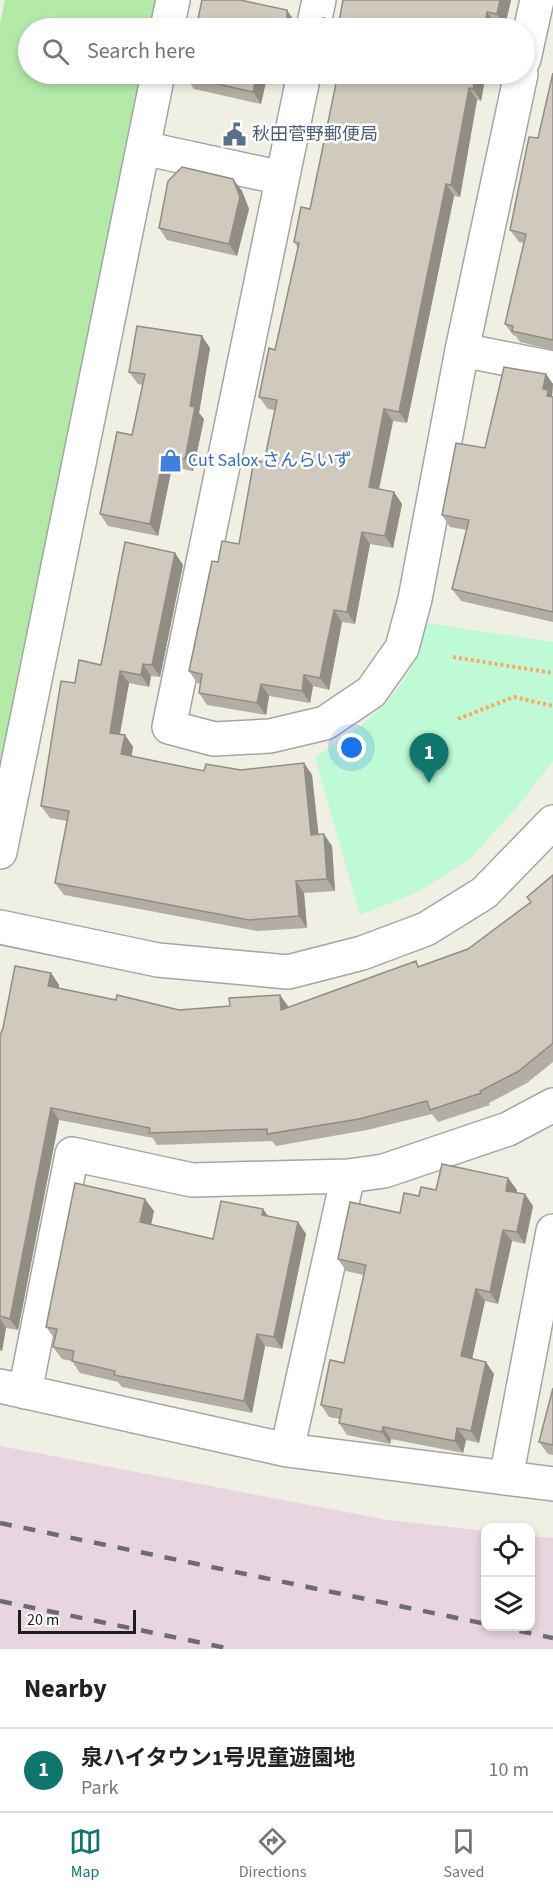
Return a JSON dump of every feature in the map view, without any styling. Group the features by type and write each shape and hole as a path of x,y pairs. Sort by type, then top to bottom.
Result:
{"street":[{"path":"169,18 173,0"},
{"path":"315,18 319,0"},
{"path":"533,18 537,0"},
{"path":"0,852 156,84"},
{"path":"302,84 169,728 214,739 270,736 325,723 371,692 402,648 519,84"},
{"path":"143,148 282,178"},
{"path":"462,350 553,368"},
{"path":"0,927 158,960 288,972 362,953 426,928 484,893 553,822"},
{"path":"553,1105 508,1129 384,1171 348,1176 192,1180 72,1154 13,1389 287,1450 553,1484"},
{"path":"287,1450 348,1176"},
{"path":"506,1478 553,1231"}],"path":[{"path":"453,657 553,673"},
{"path":"458,719 514,698 553,706"}],"shaded area":[{"path":"0,1446 388,1520 481,1531 481,1631 535,1631 535,1536 553,1538 553,1649 0,1649"}],"green space":[{"path":"5,0 165,0 161,18 18,18 18,84 148,84 0,792 0,24"},
{"path":"426,623 553,642 553,761 518,806 470,859 418,892 360,915 315,757 359,727 395,692 416,658"}],"building":[{"path":"202,0 240,0 287,10 287,18 198,18"},
{"path":"343,0 500,0 497,14 487,12 486,18 340,18"},
{"path":"553,73 553,340 512,331 513,326 505,324 526,234 510,230 529,137 538,138"},
{"path":"217,84 255,84 253,92"},
{"path":"336,84 474,84 473,89 469,88 451,185 446,184 399,412 384,409 369,487 394,492 385,536 362,532 347,612 334,610 320,678 304,675 302,691 261,684 257,703 199,693 202,674 189,671 212,561 218,562 222,541 239,544 254,460 264,462 277,400 259,397 269,348 275,350 299,243 294,242 301,207 310,209"},
{"path":"182,167 233,179 240,197 229,244 159,228 168,181"},
{"path":"137,326 202,336 190,406 195,407 185,459 164,455 150,524 100,514 117,432 132,435 145,374 129,372"},
{"path":"504,367 546,374 543,389 548,390 547,396 553,397 553,612 452,589 469,520 442,515 456,443 485,448"},
{"path":"125,542 175,553 152,665 143,664 141,675 120,671 110,733 125,735 121,754 204,771 206,764 241,770 304,763 311,835 324,834 327,879 296,881 299,916 249,920 55,883 69,811 41,806 61,681 75,683 79,660 101,665"},
{"path":"553,875 553,1043 519,1071 480,1091 481,1093 430,1110 427,1101 359,1119 267,1134 267,1129 149,1133 150,1128 51,1108 10,1319 0,1316 0,1036 15,966 51,973 48,986 116,1000 117,995 179,1010 230,1006 229,998 280,995 281,1010 416,961 418,967 468,949 531,902 527,897"},
{"path":"442,1164 508,1178 506,1191 525,1194 517,1232 503,1230 490,1292 476,1289 461,1356 486,1362 471,1431 457,1428 455,1441 383,1427 382,1432 339,1423 342,1409 321,1405 330,1360 344,1363 366,1265 338,1259 350,1202 400,1213 404,1193 419,1196 421,1187 436,1190"},
{"path":"75,1183 145,1199 140,1222 213,1239 221,1201 263,1209 262,1215 298,1222 274,1337 257,1334 244,1401 114,1375 115,1371 72,1361 74,1351 53,1347 57,1329 46,1327"},
{"path":"553,1388 553,1445 539,1442"}],"railway":[{"path":"0,1523 481,1623"},
{"path":"0,1601 231,1649"},
{"path":"520,1631 553,1638"}],"place":[{"name":"秋田菅野郵便局","path":"234,134"},
{"name":"Cut Salox さんらいず","path":"170,460"},
{"name":"泉ハイタウン1号児童遊園地","path":"429,783"}]}
